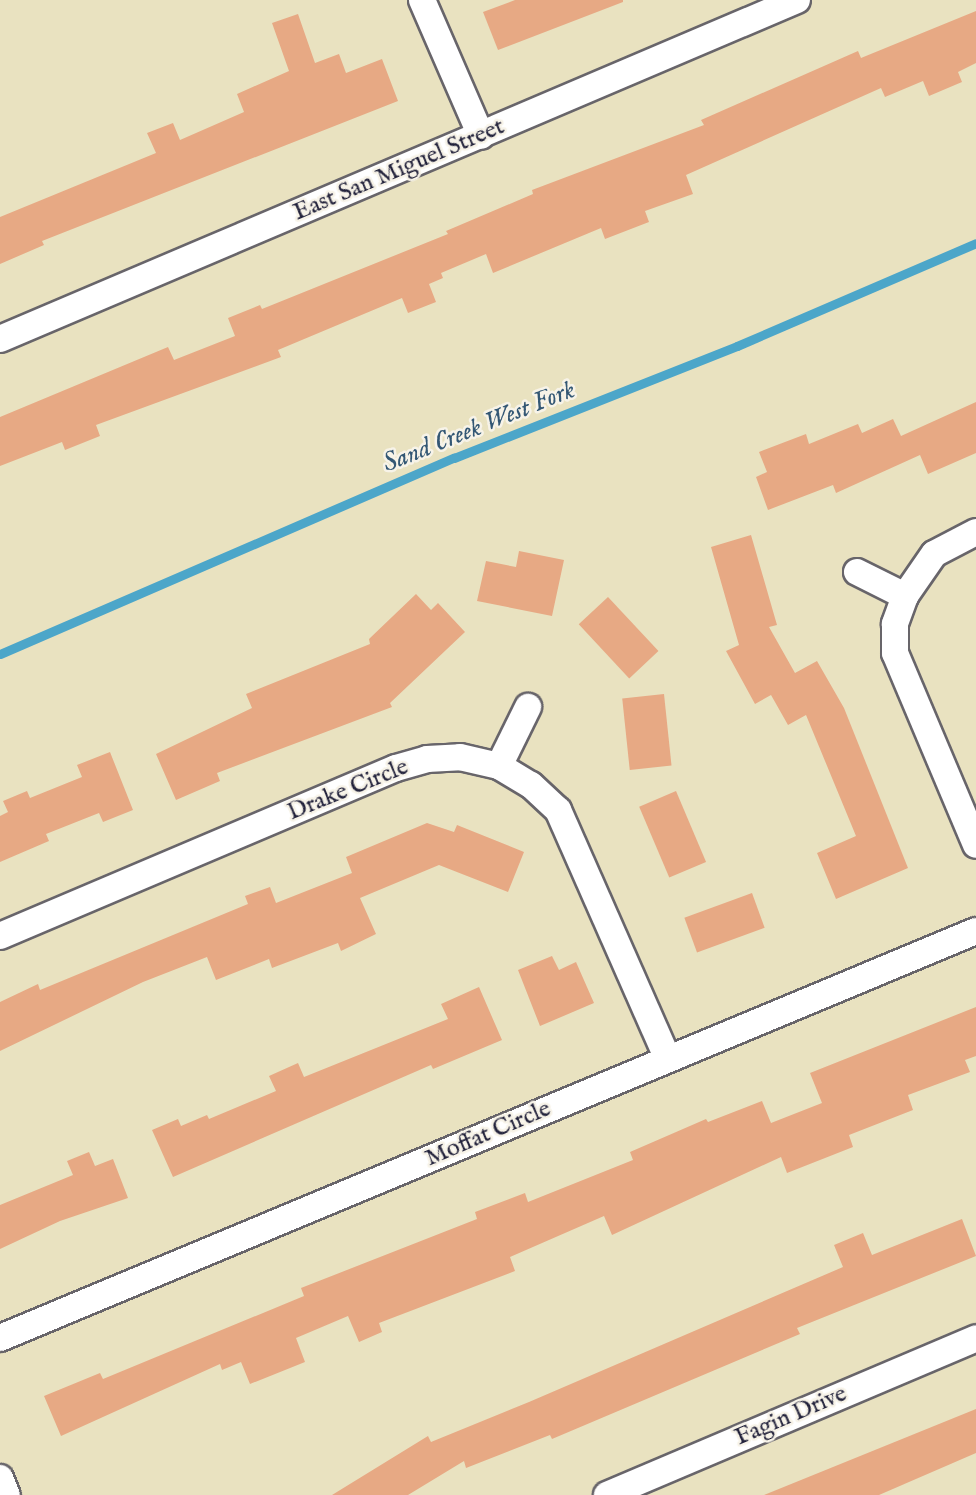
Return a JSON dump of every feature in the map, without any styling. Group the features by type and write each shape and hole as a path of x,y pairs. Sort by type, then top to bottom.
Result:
{"street":[{"path":"422,0 481,136"},
{"name":"East San Miguel Street","path":"0,339 797,0"},
{"path":"976,532 934,554 905,596 895,624 895,653 976,845"},
{"path":"857,572 905,596"},
{"path":"499,766 528,707"},
{"name":"Drake Circle","path":"0,936 396,768 427,759 460,757 499,766 531,785 558,810 668,1059"},
{"name":"Moffat Circle","path":"0,1338 976,931"},
{"name":"Fagin Drive","path":"607,1495 976,1338"},
{"path":"0,1478 7,1495"}],"building":[{"path":"515,0 623,2 498,50 483,12"},
{"path":"976,11 976,63 958,72 962,82 929,96 923,81 885,97 881,88 686,175 693,194 645,211 649,222 605,239 601,228 493,273 486,254 441,273 443,278 429,284 436,302 408,313 402,298 278,350 281,357 96,425 100,436 65,450 62,442 0,466 0,417 168,347 174,360 235,336 228,318 260,305 262,309 448,234 446,231 533,194 532,190 704,125 701,120 858,51 861,58"},
{"path":"298,14 315,63 339,54 346,73 382,59 398,101 42,241 44,245 0,264 0,217 156,153 147,133 173,123 180,140 244,112 237,94 289,71 272,23"},
{"path":"976,402 976,453 928,474 920,455 836,493 833,485 768,510 756,477 767,472 759,452 806,434 809,444 858,424 862,433 893,419 901,436"},
{"path":"751,535 777,625 769,627 795,673 817,661 844,708 908,868 836,899 817,853 856,836 806,715 788,725 771,695 755,704 726,651 739,645 711,547"},
{"path":"519,551 564,560 552,616 477,601 486,561 516,567"},
{"path":"416,594 431,610 438,603 465,632 390,703 392,707 217,773 220,781 176,800 156,754 252,708 246,694 370,644 369,639"},
{"path":"608,597 658,651 629,678 579,624"},
{"path":"664,694 672,766 630,770 622,698"},
{"path":"110,752 133,810 103,822 99,813 46,834 49,841 0,862 0,816 8,812 3,801 27,791 30,798 82,777 77,765"},
{"path":"676,791 706,862 669,878 639,807"},
{"path":"427,823 454,832 457,825 524,852 508,892 439,865 360,898 376,934 341,951 338,943 272,968 269,959 216,980 207,957 143,982 0,1051 0,1002 38,984 40,990 248,904 245,896 270,887 276,903 352,873 346,857"},
{"path":"752,893 765,928 697,952 684,918"},
{"path":"552,956 559,970 576,962 594,1003 540,1026 518,970"},
{"path":"479,987 502,1040 433,1069 431,1065 173,1177 152,1130 178,1119 181,1126 207,1115 209,1119 276,1091 269,1076 298,1063 304,1077 448,1019 441,1004"},
{"path":"976,1007 976,1056 965,1060 970,1072 908,1095 913,1110 849,1135 853,1147 787,1173 781,1157 612,1235 604,1216 510,1257 515,1271 379,1323 382,1332 359,1342 348,1316 296,1338 305,1362 250,1384 241,1362 222,1370 220,1364 61,1436 44,1396 100,1373 103,1379 304,1296 301,1288 477,1219 475,1212 525,1193 528,1202 633,1160 630,1152 706,1119 708,1122 762,1101 771,1123 822,1103 810,1073"},
{"path":"89,1152 95,1166 113,1159 128,1198 60,1221 0,1249 0,1205 73,1175 67,1161"},
{"path":"962,1219 976,1256 797,1328 800,1334 552,1439 550,1435 466,1468 464,1461 408,1495 332,1495 428,1436 431,1442 843,1267 834,1245 863,1233 872,1255"},
{"path":"976,1409 976,1453 879,1495 764,1495"}],"waterway":[{"name":"Sand Creek West Fork","path":"0,654 454,458 737,346 976,243"}]}
